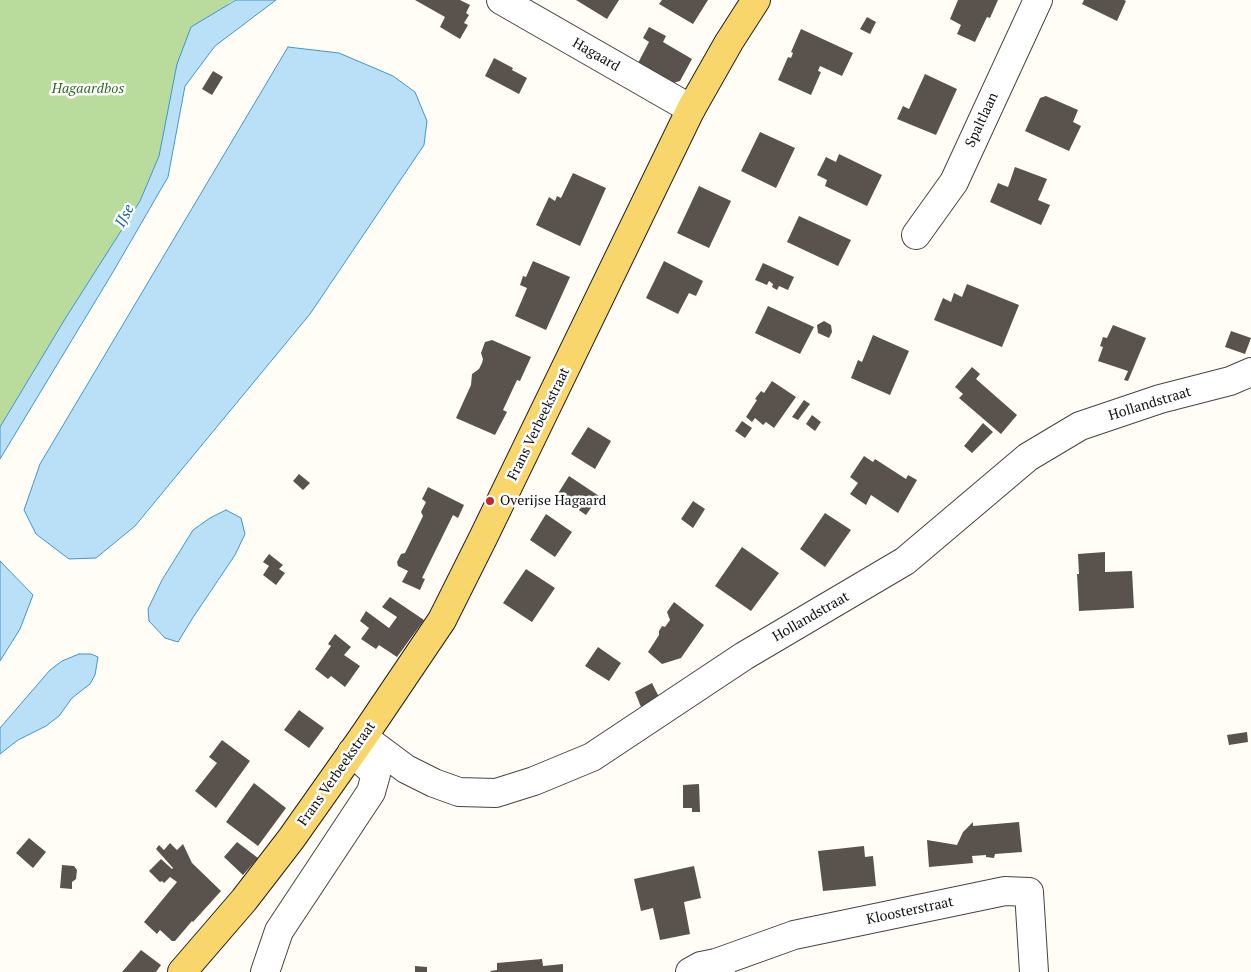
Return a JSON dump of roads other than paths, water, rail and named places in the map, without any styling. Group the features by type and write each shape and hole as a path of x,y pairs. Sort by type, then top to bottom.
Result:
{"main road":[{"name":"Frans Verbeekstraat","path":"182,972 250,893 291,839 442,620 691,109 729,42 756,0"}],"street":[{"name":"Hagaard","path":"501,0 691,109"},
{"name":"Spaltlaan","path":"916,235 954,182 1038,0"},
{"name":"Hollandstraat","path":"357,745 434,784 459,792 496,793 543,778 592,757 744,656 906,561 1028,457 1080,426 1160,399 1230,381 1251,372"},
{"path":"265,972 279,931 371,792 376,774 357,745"},
{"name":"Kloosterstraat","path":"718,968 794,935 1006,891 1029,892 1034,972"},
{"path":"690,972 701,966 718,968"}],"water":[{"path":"236,0 276,0 215,46 185,86 168,177 0,459 0,427 65,319 140,201 159,156 177,64 191,27"},
{"path":"288,47 339,53 393,76 415,92 427,121 424,145 310,314 135,526 96,558 69,559 36,534 24,510 40,464"},
{"path":"226,510 241,518 245,534 235,555 178,642 165,638 149,621 148,609 162,580 193,530"},
{"path":"0,561 33,595 20,629 0,661"},
{"path":"79,654 91,654 98,657 95,675 90,684 72,698 59,716 46,726 18,740 0,754 0,728 50,670 62,661"}],"place":[{"name":"Overijse Hagaard","path":"490,501"}],"park label":[{"name":"Hagaardbos","path":"88,89"}],"water label":[{"name":"IJse","path":"125,216"}]}
